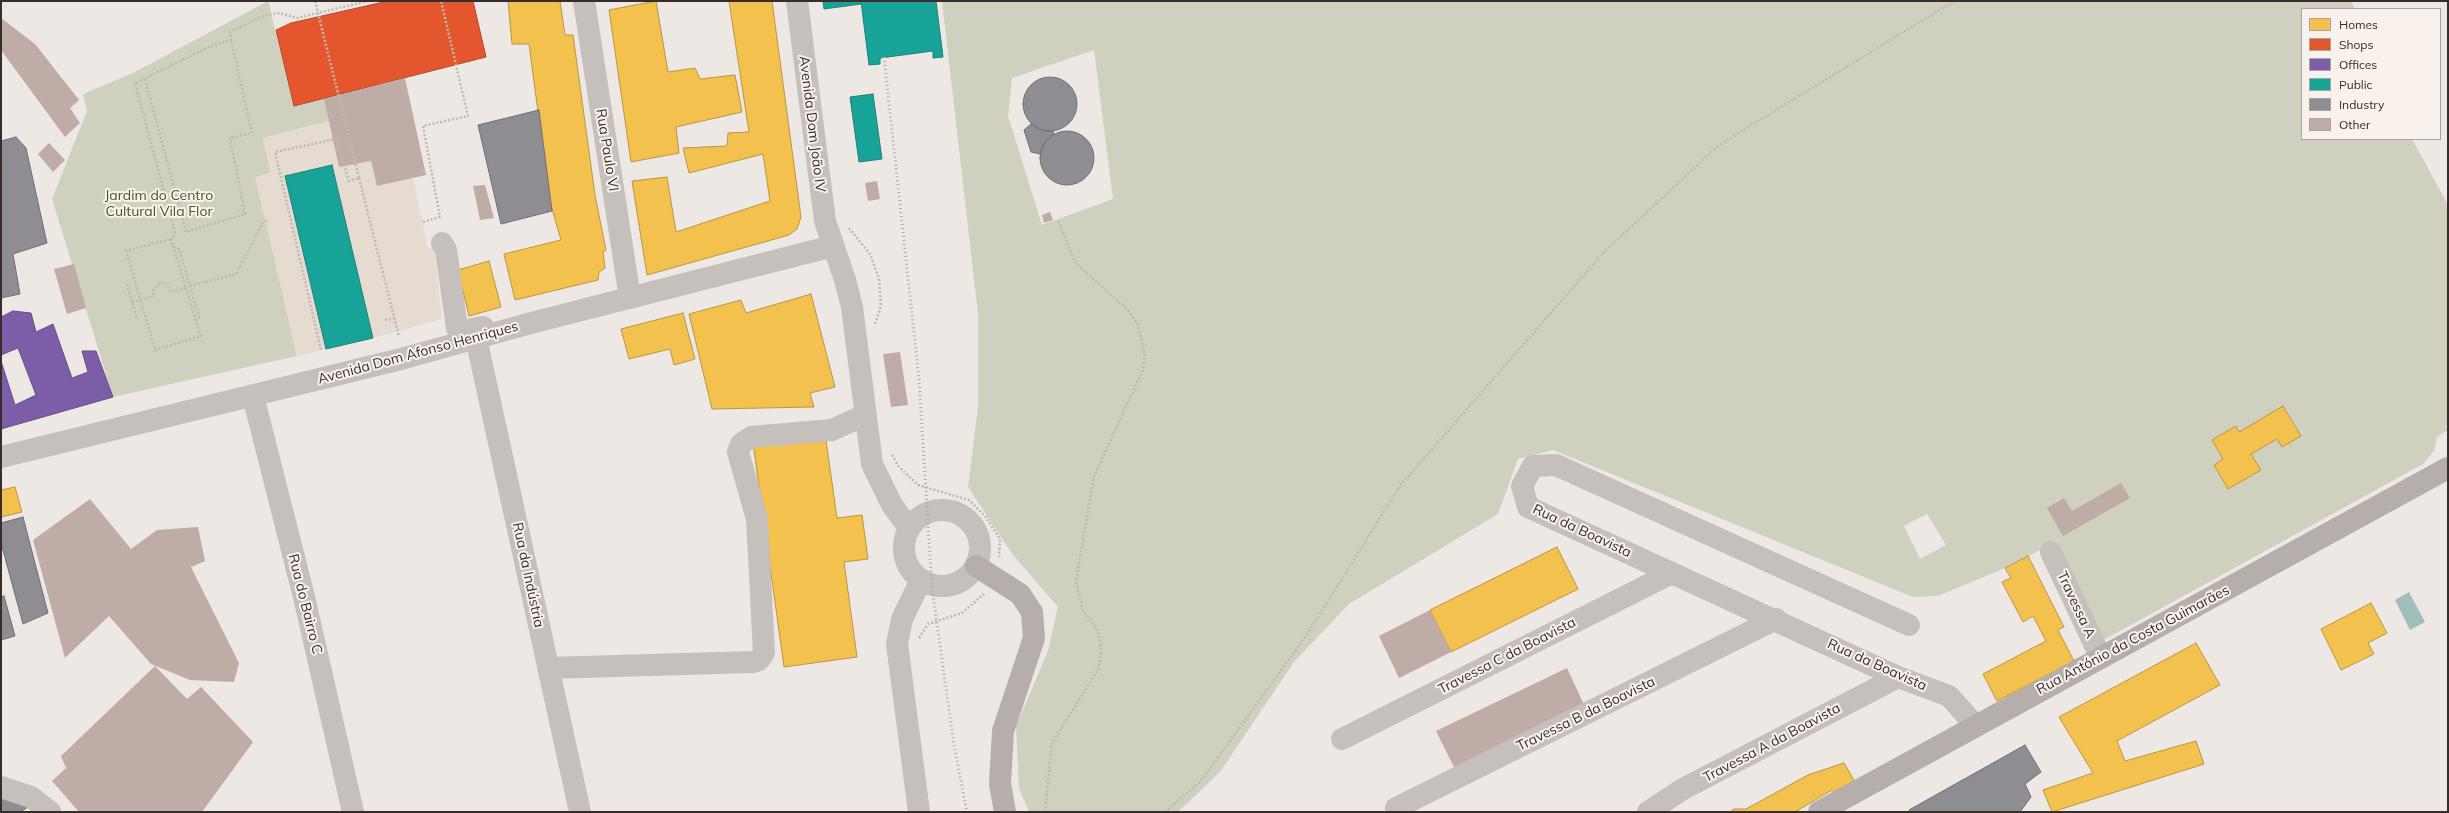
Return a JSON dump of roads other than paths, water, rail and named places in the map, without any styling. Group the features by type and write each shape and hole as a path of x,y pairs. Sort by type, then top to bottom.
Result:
{"main road":[{"name":"Rua António da Costa Guimarães","path":"1819,812 1975,725 2448,468"},
{"path":"985,571 1020,594 1032,612 1034,638 1004,731 1000,784 1005,812"}],"street":[{"name":"Rua Paulo VI","path":"584,1 630,295"},
{"name":"Avenida Dom João IV","path":"797,1 814,152 825,221 852,307 859,351 865,415 872,464 892,505 909,528"},
{"path":"452,344 440,252 442,243 446,250 457,328 463,332 630,295"},
{"name":"Avenida Dom Afonso Henriques","path":"1,457 401,360 452,344 630,295 833,246"},
{"name":"Rua da Indústria","path":"476,338 580,812"},
{"name":"Rua do Bairro C","path":"253,396 304,597 353,812"},
{"path":"548,668 752,662 759,660 764,653 757,519 738,452 741,444 751,437 832,430 865,415"},
{"name":"Rua da Boavista","path":"1909,624 1556,465 1533,466 1522,486 1528,507 1672,574 1776,619 1898,677 1949,696 1975,725"},
{"path":"945,510 960,514 975,529 980,543 985,571 967,577 956,584 941,587 921,580 910,570 904,556 905,538 909,528 914,521 932,511 945,510"},
{"name":"Travessa A","path":"2051,552 2100,658"},
{"name":"Travessa C da Boavista","path":"1342,739 1672,574"},
{"path":"919,812 897,644 902,619 921,580"},
{"name":"Travessa B da Boavista","path":"1396,808 1776,619"},
{"name":"Travessa A da Boavista","path":"1648,812 1683,789 1898,677"},
{"path":"1,787 31,797 50,812"}],"water":[{"path":"2409,592 2425,622 2410,630 2395,600"}],"railway":[{"path":"884,57 919,379 932,588 954,745 967,812"}],"park label":[{"name":"Jardim do Centro Cultural Vila Flor","path":"159,204"}]}
